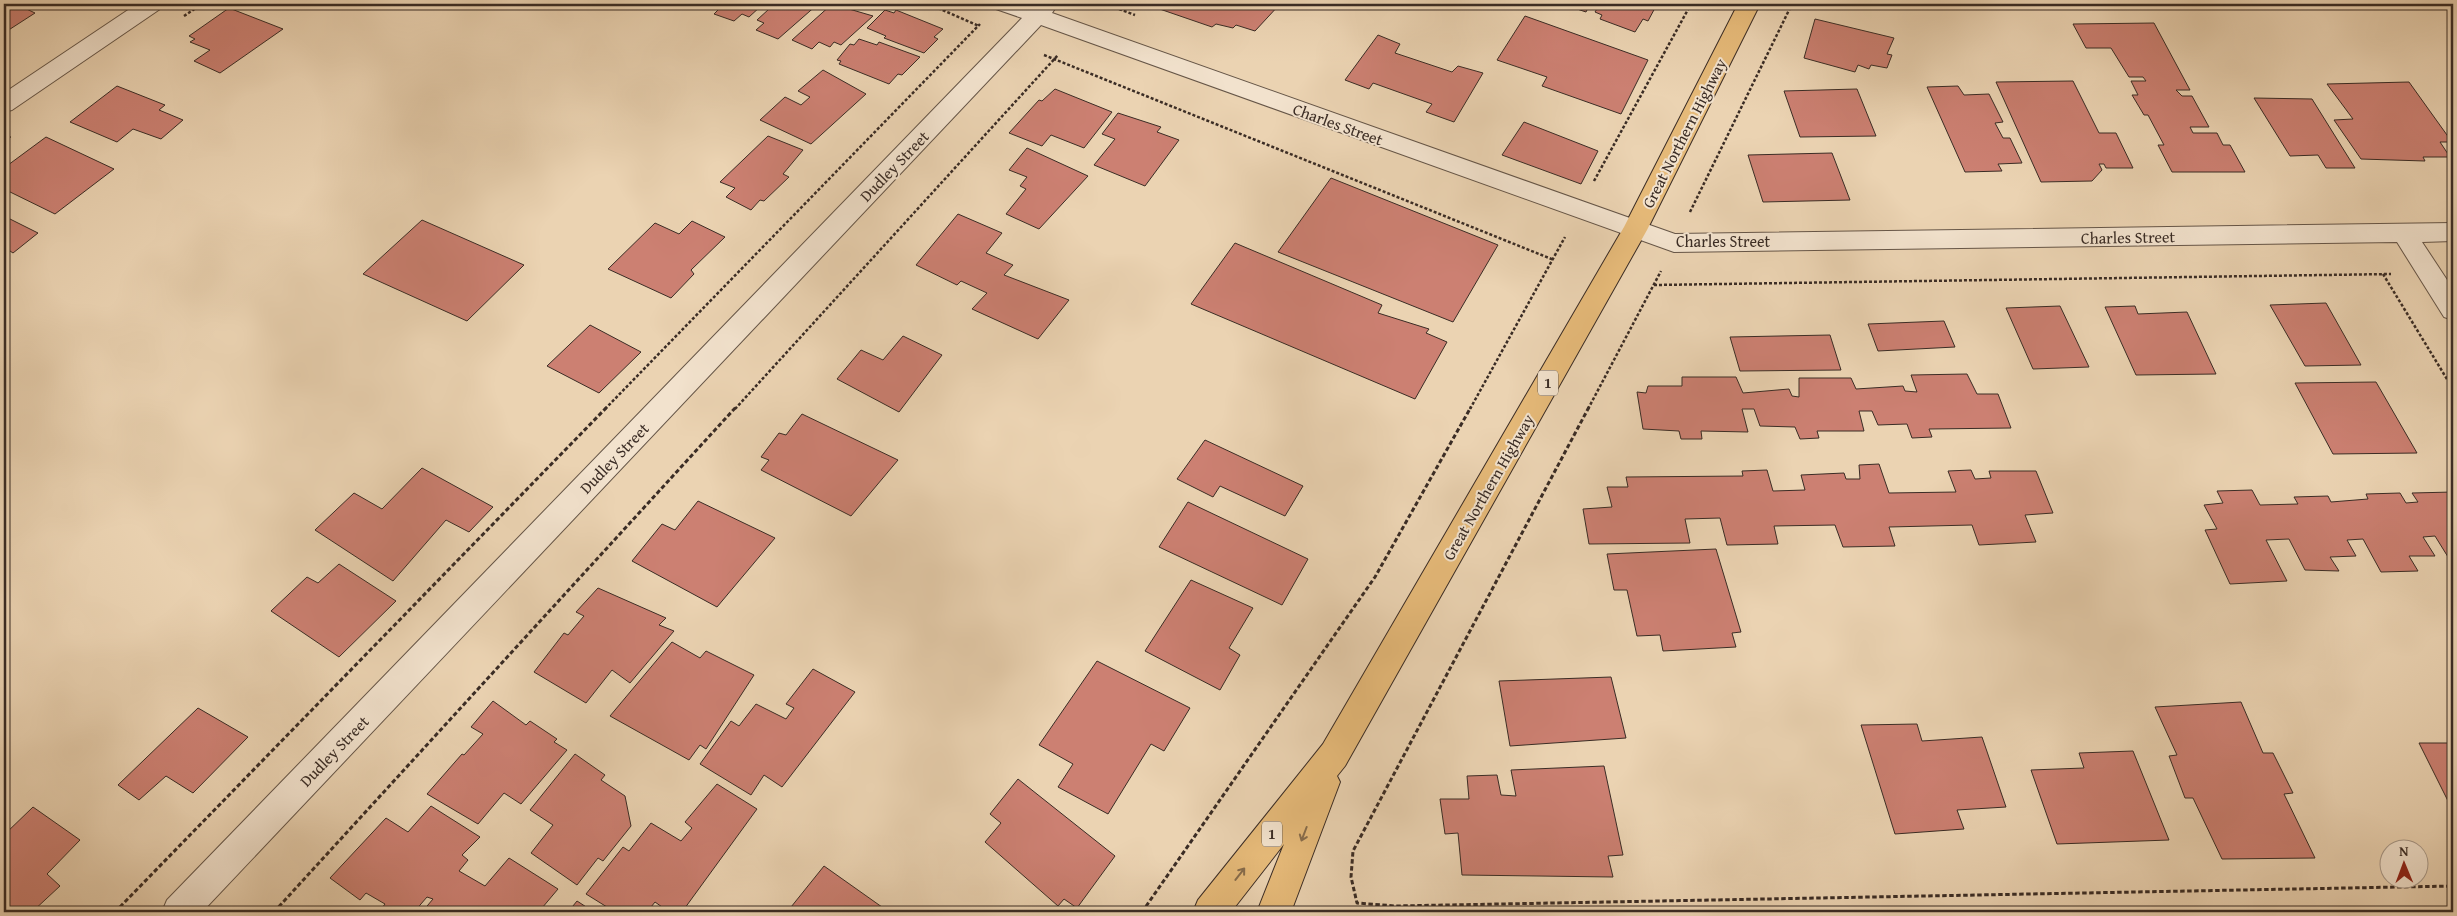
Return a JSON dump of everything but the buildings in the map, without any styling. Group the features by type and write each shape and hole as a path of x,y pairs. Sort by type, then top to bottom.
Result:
{"main road":[{"name":"Great Northern Highway","path":"1210,912 1334,755 1635,230 1749,4"},
{"name":"Great Northern Highway","path":"1274,912 1334,755"}],"street":[{"path":"4,104 152,4"},
{"name":"Charles Street","path":"1004,4 1043,10 1578,210 1674,243 2453,232"},
{"name":"Dudley Street","path":"179,912 1043,10"},
{"path":"2404,233 2453,310"}],"path":[{"path":"930,4 987,29"},
{"path":"1142,912 1375,577 1554,260 1578,210 1691,4"},
{"path":"1792,4 1654,285 1353,851 1350,867 1352,888 1357,903 1395,906 2453,886"},
{"path":"115,912 984,20"},
{"path":"1038,53 1554,260"},
{"path":"274,912 1059,54"},
{"path":"2383,274 2453,388"},
{"path":"1654,285 2392,274"},
{"path":"1395,906 1396,912"}]}
